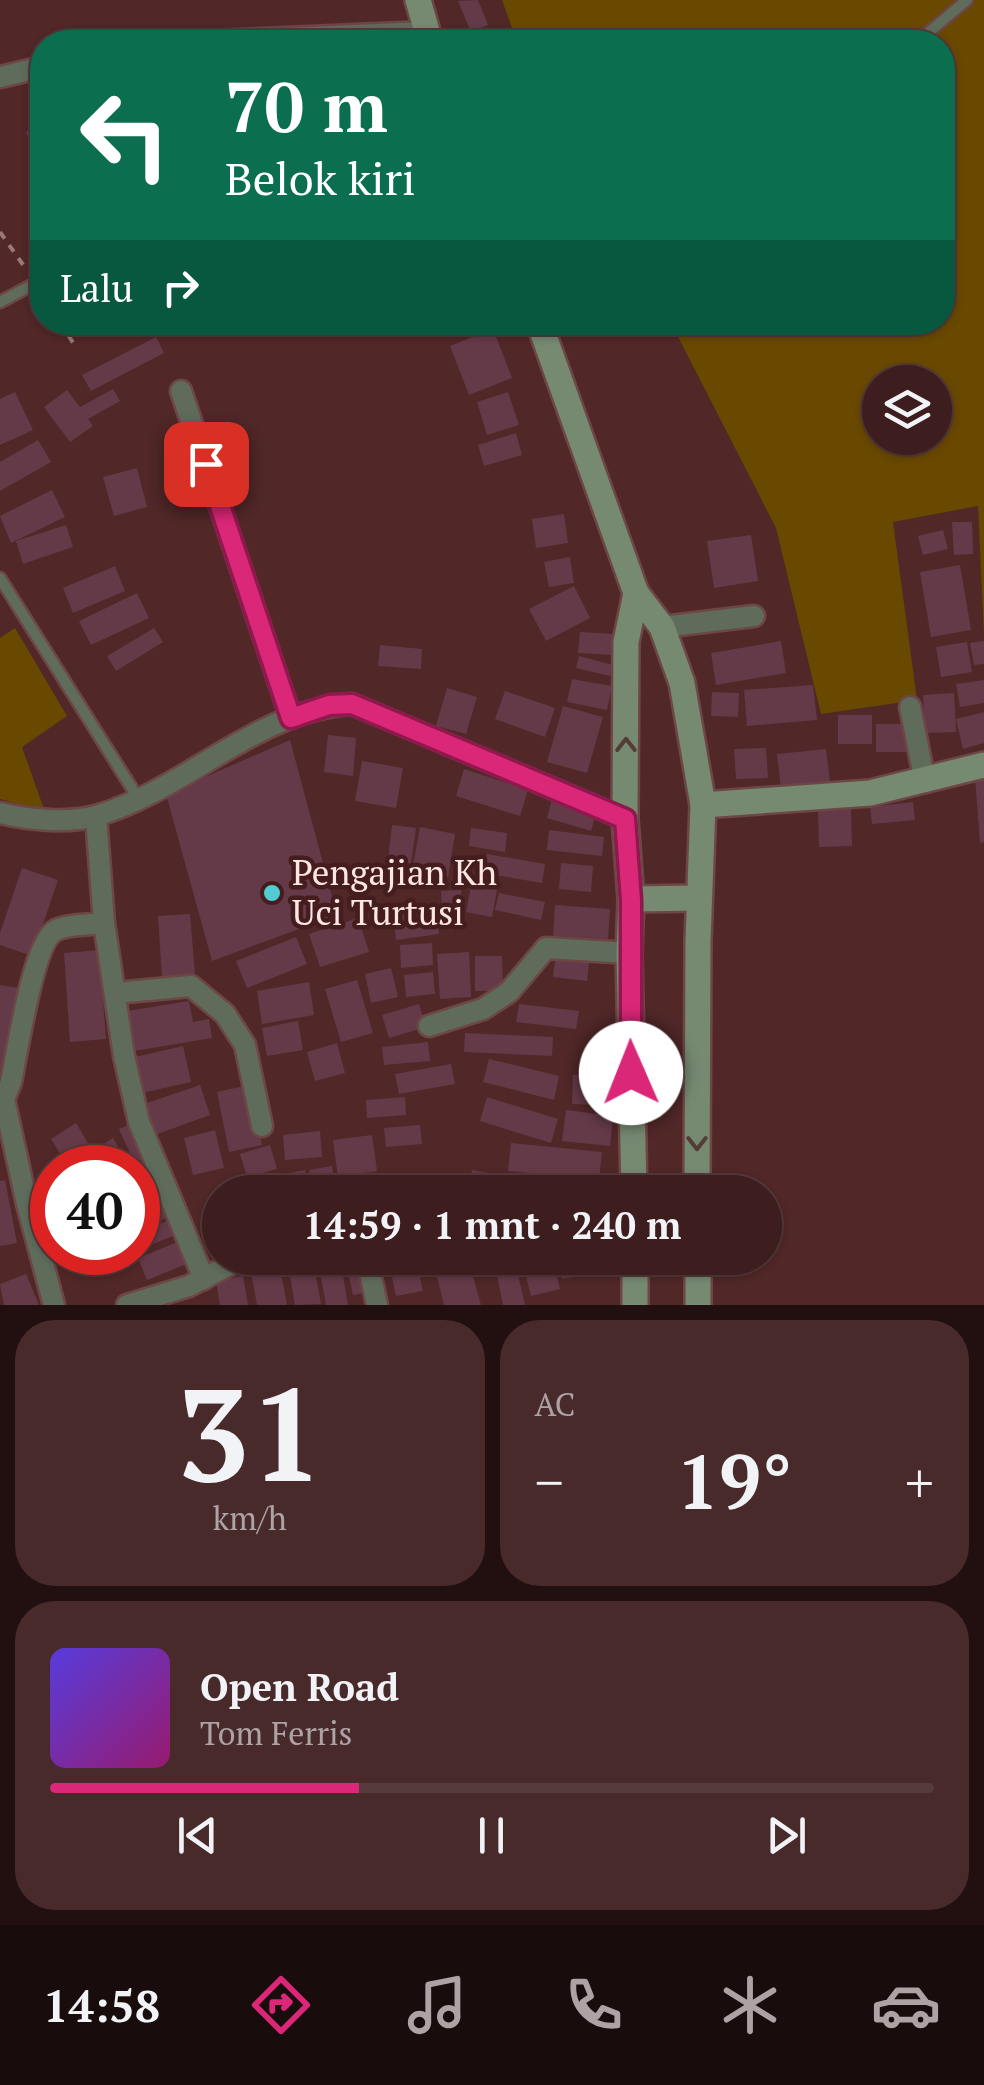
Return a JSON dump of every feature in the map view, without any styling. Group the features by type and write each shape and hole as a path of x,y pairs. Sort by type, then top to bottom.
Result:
{"street":[{"path":"418,0 426,30"},
{"path":"0,77 30,70"},
{"path":"544,335 636,593 662,628 682,683 703,805 697,1175"},
{"path":"181,391 291,718"},
{"path":"634,1175 631,900 625,819 626,642 636,593"},
{"path":"662,628 754,616"},
{"path":"0,813 27,819 96,816 138,799 261,730 329,705 352,704 625,819"},
{"path":"910,707 925,782"},
{"path":"703,805 870,793 984,766"},
{"path":"96,816 104,923 138,1122 196,1290"},
{"path":"631,900 699,898"},
{"path":"54,1305 2,1099 11,1082 36,960 48,938 56,930 104,923"},
{"path":"429,1026 463,1018 498,1000 544,949 629,954"},
{"path":"115,994 191,986 225,1014 246,1044 262,1126"},
{"path":"127,1305 196,1290 218,1275"},
{"path":"371,1275 377,1305"},
{"path":"635,1275 635,1305"},
{"path":"698,1275 698,1305"}],"lane":[{"path":"931,30 967,0"},
{"path":"0,302 30,286"},
{"path":"0,578 138,799"}],"path":[{"path":"0,232 30,274"},
{"path":"68,335 77,349"}],"shaded area":[{"path":"502,0 984,0 984,635 978,506 893,522 917,700 821,714 776,528 677,335 955,335 955,30 513,30"},
{"path":"15,628 67,716 22,747 45,812 0,799 0,638"}],"building":[{"path":"478,0 488,25 470,30 458,1"},
{"path":"478,335 495,335 512,378 469,395 450,346"},
{"path":"156,337 164,353 91,391 82,375"},
{"path":"113,389 120,401 88,419 93,426 70,442 44,407 67,390 80,407"},
{"path":"15,392 33,430 0,445 0,399"},
{"path":"508,392 519,425 487,435 477,402"},
{"path":"516,433 522,455 484,466 478,445"},
{"path":"38,440 51,462 0,491 0,462"},
{"path":"137,468 147,507 114,516 103,477"},
{"path":"52,490 65,517 11,543 0,516"},
{"path":"564,514 568,543 536,548 532,519"},
{"path":"952,522 972,522 973,554 954,555"},
{"path":"66,525 73,547 23,564 16,541"},
{"path":"943,530 948,549 923,555 918,536"},
{"path":"751,535 758,581 714,588 707,541"},
{"path":"570,557 574,583 549,587 544,562"},
{"path":"960,565 971,630 931,637 920,572"},
{"path":"115,566 125,591 73,613 63,588"},
{"path":"574,586 590,618 546,641 529,609"},
{"path":"137,593 149,618 91,645 79,621"},
{"path":"154,628 163,642 116,671 107,656"},
{"path":"580,632 615,634 614,655 578,653"},
{"path":"781,641 786,673 716,685 711,653"},
{"path":"984,641 984,664 974,665 970,643"},
{"path":"967,642 972,672 941,677 936,647"},
{"path":"380,645 422,649 421,669 378,666"},
{"path":"579,656 613,665 610,676 576,668"},
{"path":"572,679 612,686 607,710 567,702"},
{"path":"984,680 984,703 960,707 956,684"},
{"path":"813,685 817,720 747,726 744,690"},
{"path":"447,688 477,697 466,734 436,726"},
{"path":"505,691 555,708 545,737 495,719"},
{"path":"712,692 739,693 738,717 711,716"},
{"path":"954,693 956,732 925,733 923,695"},
{"path":"563,706 603,717 587,773 547,762"},
{"path":"984,712 984,743 963,749 956,719"},
{"path":"838,715 872,715 872,744 838,744"},
{"path":"876,724 908,724 908,752 876,752"},
{"path":"328,735 356,738 353,776 324,772"},
{"name":"Pengajian Kh Uci Turtusi","path":"290,740 337,915 212,961 166,794"},
{"path":"766,748 768,778 736,779 734,749"},
{"path":"826,749 830,782 781,788 777,754"},
{"path":"362,761 403,768 396,808 355,801"},
{"path":"464,769 528,790 520,816 456,796"},
{"path":"984,776 984,842 980,843 975,777"},
{"path":"552,799 596,813 591,831 547,818"},
{"path":"913,802 915,820 872,824 870,807"},
{"path":"851,809 852,846 819,847 818,810"},
{"path":"392,825 416,828 411,863 388,860"},
{"path":"420,827 455,834 448,877 412,871"},
{"path":"471,828 507,833 505,852 469,846"},
{"path":"549,830 604,837 602,856 547,850"},
{"path":"487,854 545,864 542,883 484,873"},
{"path":"561,863 593,866 591,892 559,889"},
{"path":"22,868 58,880 32,956 0,945 0,933"},
{"path":"472,881 498,885 492,917 466,912"},
{"path":"461,890 463,924 443,925 441,891"},
{"path":"499,893 545,902 541,920 495,910"},
{"path":"555,905 610,909 608,939 553,936"},
{"path":"435,906 439,934 396,940 393,911"},
{"path":"190,914 195,975 162,977 158,916"},
{"path":"358,918 369,952 320,967 309,934"},
{"path":"296,937 307,964 247,988 236,961"},
{"path":"432,943 433,965 401,968 400,945"},
{"path":"99,950 106,1039 70,1042 64,953"},
{"path":"469,952 471,997 440,999 437,954"},
{"path":"556,952 590,955 587,981 553,977"},
{"path":"475,956 502,956 503,991 475,991"},
{"path":"391,968 398,997 371,1003 365,974"},
{"path":"433,972 435,994 406,997 404,975"},
{"path":"357,980 373,1033 341,1042 325,989"},
{"path":"309,982 314,1015 262,1024 257,991"},
{"path":"0,985 25,989 9,1072 0,1070"},
{"path":"189,1001 193,1022 209,1019 212,1038 134,1051 127,1011"},
{"path":"419,1004 426,1027 389,1038 382,1015"},
{"path":"519,1004 579,1011 576,1029 516,1022"},
{"path":"298,1021 303,1050 267,1056 262,1028"},
{"path":"465,1033 553,1037 552,1056 464,1052"},
{"path":"428,1042 430,1061 384,1065 382,1047"},
{"path":"337,1043 345,1073 315,1081 307,1052"},
{"path":"183,1046 191,1082 142,1093 135,1057"},
{"path":"489,1059 559,1076 554,1100 483,1082"},
{"path":"451,1064 455,1084 399,1094 395,1074"},
{"path":"573,1075 603,1075 602,1105 572,1104"},
{"path":"200,1085 210,1115 152,1136 141,1105"},
{"path":"249,1085 262,1145 229,1152 217,1092"},
{"path":"405,1097 406,1115 367,1118 366,1100"},
{"path":"487,1097 558,1119 551,1143 480,1121"},
{"path":"566,1110 613,1116 610,1146 562,1141"},
{"path":"76,1123 89,1145 55,1145 51,1139"},
{"path":"133,1123 143,1145 126,1145 119,1129"},
{"path":"420,1125 422,1144 386,1147 384,1128"},
{"path":"215,1130 224,1168 193,1175 184,1138"},
{"path":"320,1131 322,1157 285,1160 283,1135"},
{"path":"372,1135 377,1171 338,1175 333,1140"},
{"path":"511,1143 602,1152 599,1175 508,1171"},
{"path":"270,1145 277,1169 246,1175 240,1154"},
{"path":"332,1166 333,1175 310,1175 309,1170"},
{"path":"305,1170 306,1175 283,1175"},
{"path":"472,1170 498,1175 471,1175"},
{"path":"5,1180 17,1243 0,1246 0,1181"},
{"path":"166,1199 172,1216 160,1220 160,1201"},
{"path":"167,1221 173,1236 160,1241 160,1224"},
{"path":"185,1239 194,1261 160,1275 160,1249"},
{"path":"26,1274 39,1305 4,1305 0,1284"},
{"path":"252,1275 281,1275 287,1305 257,1305"},
{"path":"290,1275 316,1275 321,1304 295,1305"},
{"path":"321,1275 343,1275 348,1305 326,1305"},
{"path":"349,1275 365,1275 369,1292 353,1295"},
{"path":"392,1275 420,1275 423,1291 396,1296"},
{"path":"473,1275 481,1305 444,1305 437,1277"},
{"path":"497,1275 518,1275 525,1305 503,1305"},
{"path":"526,1275 556,1275 560,1289 531,1296"},
{"path":"243,1276 248,1305 220,1305 216,1281"}],"place":[{"name":"Pengajian Kh Uci Turtusi","path":"272,893"}],"route":[{"path":"206,464 291,718 329,705 352,704 370,709 625,819 631,900 631,1073"}]}
